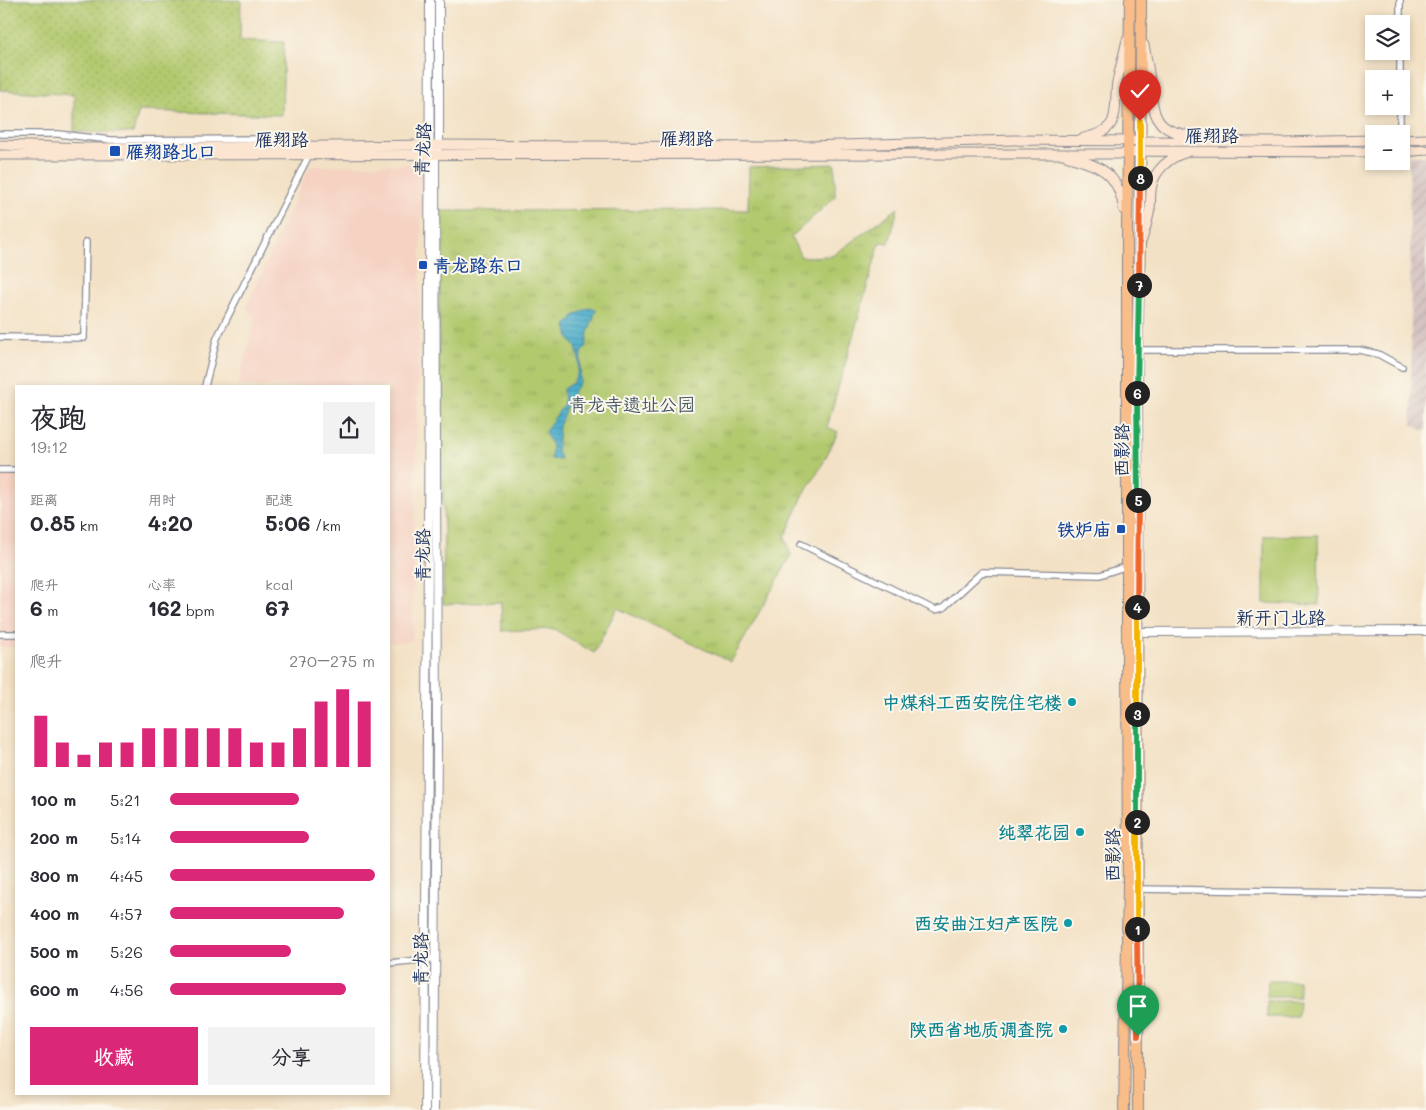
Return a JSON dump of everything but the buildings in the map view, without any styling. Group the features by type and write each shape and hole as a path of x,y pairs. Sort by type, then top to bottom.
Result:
{"main road":[{"name":"西影路","path":"1130,0 1127,141 1127,566 1132,889 1138,1110"},
{"name":"西影路","path":"1124,1110 1132,889 1137,632 1137,350 1140,245 1141,0"},
{"path":"1073,140 1098,134 1114,120 1118,79 1130,28"},
{"path":"1142,28 1154,111 1158,122 1178,133 1228,142"},
{"path":"1410,140 1426,139"},
{"name":"雁翔路","path":"433,150 772,147 1073,140 1127,141 1140,146 1192,152 1365,152"},
{"name":"雁翔路","path":"0,145 87,148 310,150 1127,154 1140,146 1228,142 1365,140"},
{"name":"雁翔路","path":"0,155 310,150"},
{"path":"1410,151 1426,150"},
{"path":"1140,245 1149,216 1154,177 1173,158 1192,152"},
{"path":"1056,154 1093,164 1107,172 1120,190 1127,225"}],"street":[{"name":"青龙路","path":"430,0 433,150 429,593 431,959 434,1110"},
{"name":"青龙路","path":"433,150 439,0"},
{"path":"1400,0 1400,15"},
{"path":"0,134 58,134 111,140 274,139 310,150 217,338 205,385"},
{"path":"0,337 84,338 86,242"},
{"path":"1137,350 1359,350 1378,354 1402,367"},
{"path":"0,470 15,470"},
{"path":"801,544 935,610 943,608 982,572 1100,575 1127,566"},
{"name":"新开门北路","path":"1137,632 1426,631"},
{"path":"0,634 15,634"},
{"path":"1132,889 1426,893"},
{"name":"青龙路","path":"425,1110 431,959"},
{"path":"390,963 431,959"}],"shaded area":[{"path":"1410,156 1426,156 1426,432 1412,425 1409,170"},
{"path":"423,164 412,641 390,643 390,385 238,385 255,319 246,307 310,166"},
{"path":"0,470 15,470 15,647 0,647"}],"green space":[{"path":"0,0 241,0 240,40 284,42 282,115 139,111 133,133 74,132 74,95 0,90"},
{"name":"青龙寺遗址公园","path":"835,164 835,197 791,237 801,257 832,256 898,208 889,243 880,242 827,427 838,432 821,467 803,496 785,537 791,556 731,662 617,608 594,653 554,629 502,631 501,602 443,604 444,530 438,394 440,211 748,210 749,167"},
{"path":"1318,535 1319,605 1264,603 1264,536"},
{"path":"1268,981 1299,981 1299,997 1267,997"},
{"path":"1267,1001 1299,1001 1298,1017 1267,1017"}],"water":[{"path":"591,307 596,310 588,333 586,347 581,353 580,381 568,401 559,427 557,452 561,460 551,459 552,446 545,432 564,404 563,389 574,382 578,372 579,359 576,347 570,340 566,326 575,315"}],"place":[{"name":"雁翔路北口","path":"115,151"},
{"name":"青龙路东口","path":"423,265"},
{"name":"铁炉庙","path":"1121,529"},
{"name":"中煤科工西安院住宅楼","path":"1072,702"},
{"name":"纯翠花园","path":"1080,832"},
{"name":"西安曲江妇产医院","path":"1068,923"},
{"name":"陕西省地质调查院","path":"1063,1029"}],"route":[{"path":"1138,1036 1137,350 1140,245 1140,121"}]}
